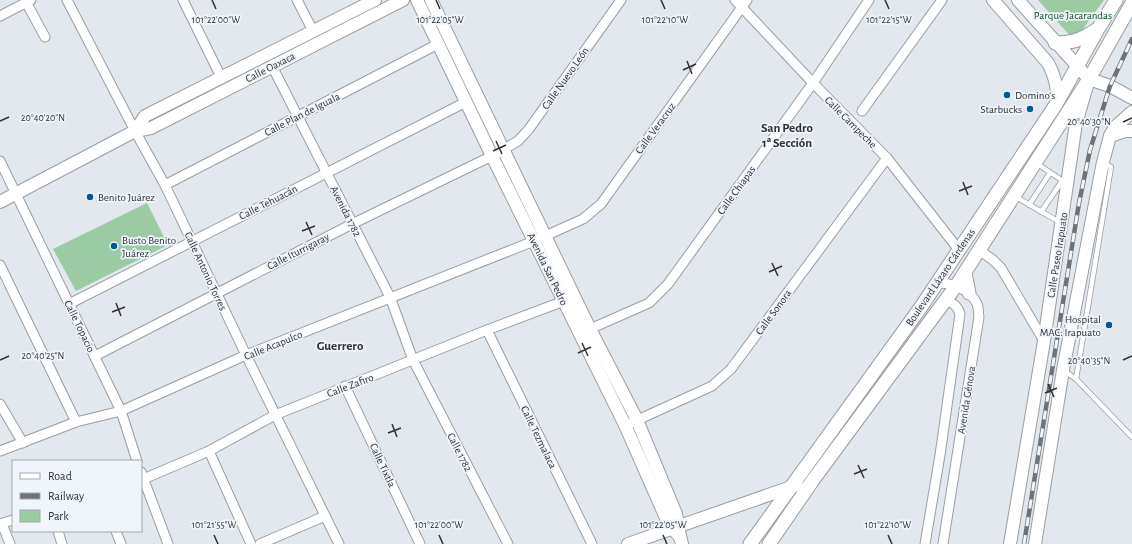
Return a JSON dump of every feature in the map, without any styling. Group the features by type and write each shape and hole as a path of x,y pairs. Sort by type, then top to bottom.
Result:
{"main road":[{"name":"Boulevard Lázaro Cárdenas","path":"750,544 936,284 986,210 1056,103 1076,66 1116,0"},
{"name":"Boulevard Lázaro Cárdenas","path":"769,544 813,480 965,273 1089,79 1132,2"},
{"path":"1055,43 1077,41 1098,29"},
{"path":"1056,103 1077,84 1089,79"},
{"path":"979,250 974,246 973,236 982,222 986,210"},
{"path":"965,273 969,293"}],"street":[{"name":"Calle Antonio Torres","path":"67,0 135,131 165,185 275,415 339,544"},
{"path":"183,0 221,77"},
{"path":"297,0 313,31"},
{"name":"Calle Oaxaca","path":"135,131 145,116 375,0"},
{"name":"Calle Oaxaca","path":"0,202 135,131 151,128 403,0"},
{"name":"Avenida San Pedro","path":"417,0 492,156 540,238 590,329 637,420 676,514 678,534"},
{"name":"Avenida San Pedro","path":"431,0 503,150 540,238 564,301 625,425 666,518 678,534"},
{"name":"Calle Nuevo León","path":"503,150 518,141 529,129 621,0"},
{"name":"Calle Campeche","path":"735,0 744,4 813,83 887,158 959,250"},
{"name":"Calle Chiapas","path":"590,329 649,303 668,284 813,83 869,0"},
{"path":"862,111 942,0"},
{"path":"993,0 1048,63 1056,83 1056,103"},
{"path":"1018,0 1055,43 1089,79 1110,86 1132,98"},
{"path":"0,16 29,1 44,36"},
{"name":"Calle Veracruz","path":"540,238 584,219 601,204 744,4"},
{"name":"Calle Plan de Iguala","path":"165,185 438,44"},
{"name":"Avenida 1782","path":"272,66 390,298 413,360"},
{"path":"236,70 241,82"},
{"name":"Calle Paseo Irapuato","path":"1010,544 1062,224 1065,183 1076,123 1089,79"},
{"name":"Calle Tehuacán","path":"70,304 466,102"},
{"path":"1035,544 1064,370 1093,242 1103,162 1110,136 1115,127 1132,112"},
{"path":"1110,136 1125,131 1132,131"},
{"name":"Calle Iturrigaray","path":"95,356 352,224 503,150"},
{"name":"Calle Sonora","path":"625,425 712,386 731,369 887,158"},
{"name":"Calle Topacio","path":"0,161 121,410 137,460"},
{"name":"Calle Acapulco","path":"0,451 76,422 121,410 246,355 540,238"},
{"path":"979,250 1001,268 1044,341"},
{"path":"0,265 76,422"},
{"path":"936,284 943,282 956,286 969,293"},
{"name":"Avenida Génova","path":"943,544 978,317 978,305 969,293"},
{"name":"Avenida Génova","path":"926,544 960,314 957,307 953,303 945,300"},
{"name":"Calle Zafiro","path":"142,477 209,452 275,415 345,386 564,301"},
{"name":"Calle Tezmalaca","path":"487,330 592,544"},
{"name":"Calle 1782","path":"413,360 508,544"},
{"name":"Calle Tixtla","path":"345,386 420,544"},
{"path":"0,404 23,443"},
{"path":"209,452 251,544"},
{"path":"142,477 168,544"},
{"path":"628,544 678,534 791,486 813,480"},
{"path":"931,508 948,512"},
{"path":"260,544 325,516"},
{"path":"10,544 1,524 12,520"},
{"path":"58,532 62,544"},
{"path":"116,532 121,544"}],"lane":[{"path":"1035,163 1065,183 1041,212"},
{"path":"1029,205 1050,173"},
{"path":"1014,196 1062,224"},
{"path":"1076,379 1093,242"},
{"path":"1064,370 1076,379 1132,437"}],"green space":[{"name":"Parque Jacarandas","path":"1038,0 1104,0 1080,33 1072,38"},
{"path":"147,203 168,245 76,291 53,249"}],"railway":[{"path":"1024,544 1079,203 1090,150 1110,86 1132,39"}],"place":[{"name":"Domino's","path":"1007,95"},
{"name":"Starbucks","path":"1030,109"},
{"name":"Benito Juárez","path":"90,197"},
{"name":"Busto Benito Juárez","path":"114,246"},
{"name":"Hospital MAC: Irapuato","path":"1109,325"}],"district":[{"name":"San Pedro 1ª Sección","path":"787,134"},
{"name":"Guerrero","path":"340,345"}]}
